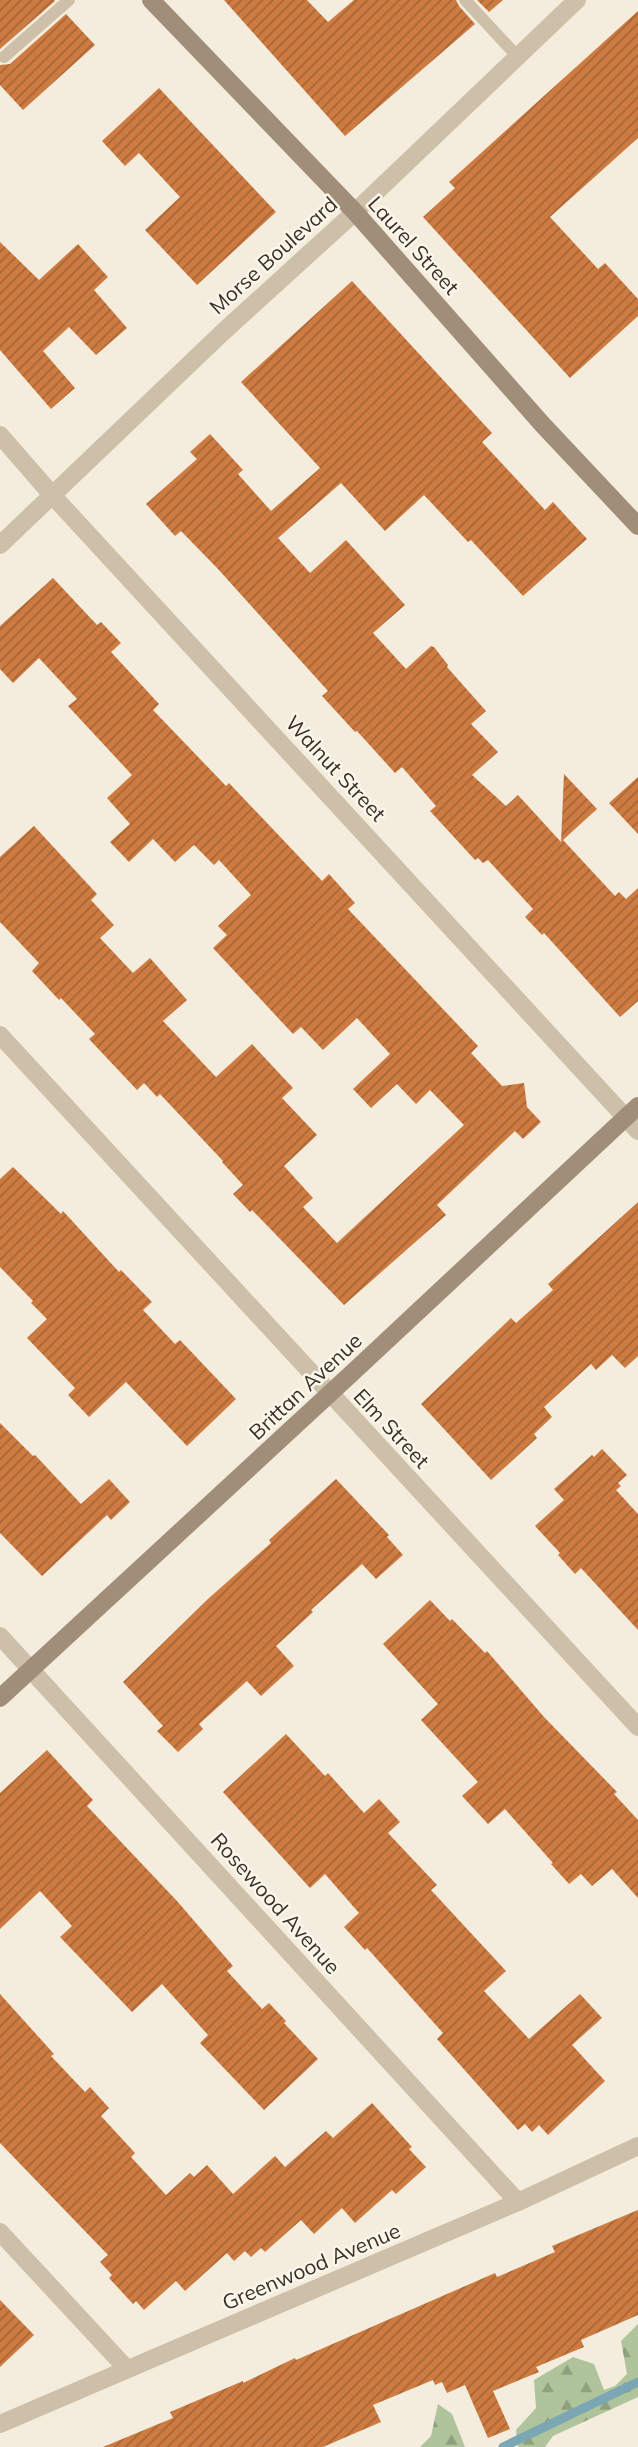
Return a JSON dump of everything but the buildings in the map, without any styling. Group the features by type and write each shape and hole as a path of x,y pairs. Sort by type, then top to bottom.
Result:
{"main road":[{"name":"Laurel Street","path":"151,0 355,212 542,424 638,526"},
{"name":"Brittan Avenue","path":"0,1698 632,1111"}],"street":[{"name":"Morse Boulevard","path":"0,545 577,0"},
{"name":"Walnut Street","path":"0,435 53,496 632,1111 638,1131"},
{"name":"Elm Street","path":"0,1035 638,1727"},
{"name":"Rosewood Avenue","path":"0,1636 518,2202"},
{"name":"Greenwood Avenue","path":"0,2424 518,2202 638,2146"},
{"path":"0,2232 127,2369"}],"lane":[{"path":"4,57 69,0"},
{"path":"465,0 517,56"}],"green space":[{"path":"638,2324 638,2397 553,2436 545,2447 518,2447 516,2430 536,2408 534,2380 573,2357 594,2364 604,2390 615,2386 627,2374 621,2341"},
{"path":"438,2404 452,2414 465,2447 420,2447 431,2436"}],"waterway":[{"path":"503,2447 638,2382"}]}
